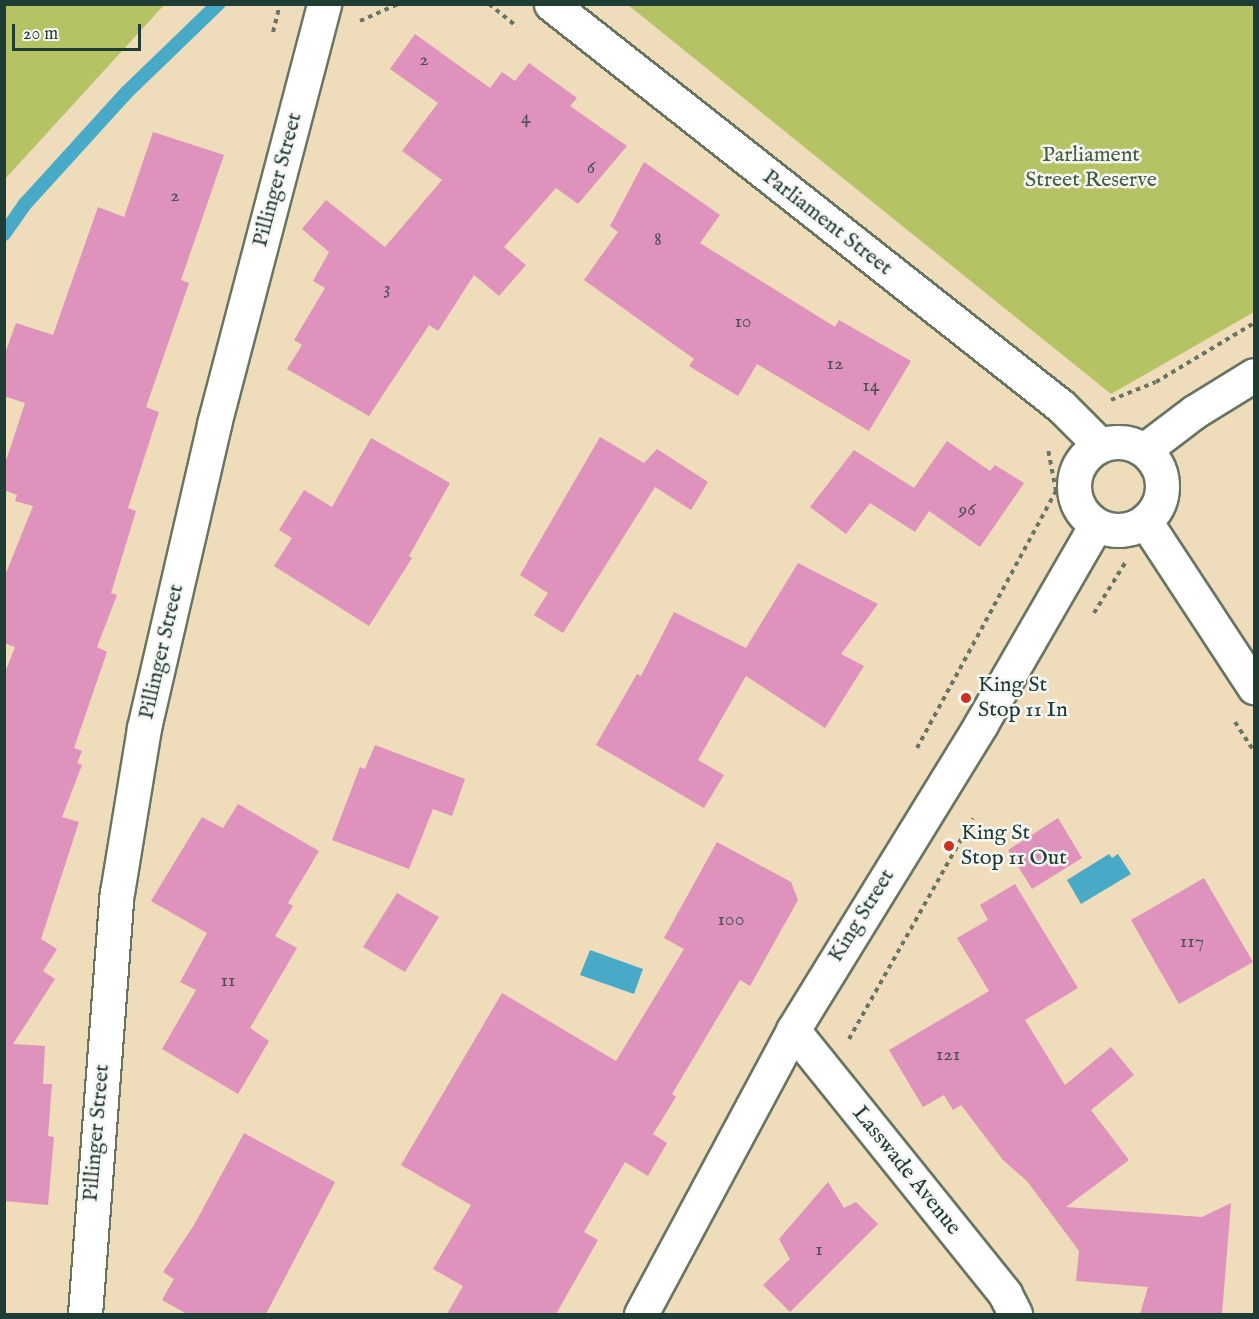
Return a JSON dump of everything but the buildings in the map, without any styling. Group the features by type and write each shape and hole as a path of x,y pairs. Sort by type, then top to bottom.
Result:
{"street":[{"name":"Pillinger Street","path":"85,1314 117,893 144,728 214,424 324,4"},
{"name":"Parliament Street","path":"551,4 1070,416 1100,445"},
{"path":"1144,450 1194,412 1254,375"},
{"path":"1123,442 1144,450 1160,472 1162,485 1160,499 1145,521 1121,530 1096,525 1077,505 1073,491 1079,464 1100,445 1123,442"},
{"path":"1145,521 1254,687"},
{"name":"King Street","path":"641,1314 793,1030 981,724 1096,525"},
{"name":"Lasswade Avenue","path":"793,1030 1005,1294 1015,1314"}],"path":[{"path":"357,22 398,4"},
{"path":"1070,416 1156,382 1254,323"},
{"path":"1091,617 1129,558"},
{"path":"829,1075 978,809"}],"green space":[{"path":"4,5 164,5 5,179"},
{"name":"Parliament Street Reserve","path":"628,5 1254,5 1254,312 1111,394"}],"water":[{"path":"1109,854 1112,858 1118,854 1131,874 1081,904 1067,880"},
{"path":"590,950 643,969 634,994 580,975"}],"waterway":[{"path":"4,234 26,203 127,92 218,4"}],"place":[{"name":"King St Stop 11 In","path":"966,698"},
{"name":"King St Stop 11 Out","path":"949,846"}]}
